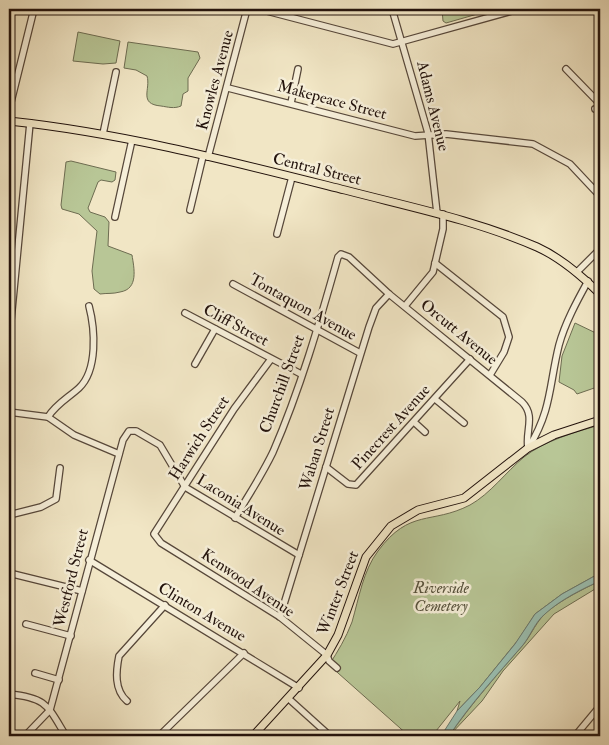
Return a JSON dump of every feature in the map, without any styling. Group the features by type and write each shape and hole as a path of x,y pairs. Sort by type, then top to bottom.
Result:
{"main road":[{"name":"Central Street","path":"9,121 103,134 132,140 292,176 440,214 537,247 577,272 600,294"},
{"name":"Winter Street","path":"255,736 326,655 338,635 362,565 380,536 396,521 411,513 457,500 470,494 528,448 554,435 600,420"}],"street":[{"path":"9,110 34,9"},
{"name":"Knowles Avenue","path":"190,210 228,88 247,9"},
{"path":"259,9 393,44 519,9"},
{"name":"Adams Avenue","path":"392,9 429,136 443,229 430,276 405,306"},
{"path":"291,103 298,69"},
{"path":"566,69 600,104"},
{"path":"103,134 116,72"},
{"name":"Makepeace Street","path":"228,88 415,136 457,135 533,144 570,164 600,196"},
{"path":"9,341 30,124"},
{"path":"115,217 132,140"},
{"path":"277,234 292,176"},
{"path":"577,272 600,249"},
{"name":"Orcutt Avenue","path":"341,254 349,257 390,294 516,396 529,410 528,448"},
{"name":"Churchill Street","path":"235,518 272,452 316,330 338,257 341,254"},
{"path":"435,263 502,317 509,337 504,352 490,374"},
{"path":"528,448 538,432 548,406 564,330 588,281"},
{"name":"Tontaquon Avenue","path":"233,284 360,353"},
{"name":"Waban Street","path":"280,617 360,353 376,308 390,294"},
{"path":"48,417 57,404 80,387 87,378 91,360 93,322 88,306"},
{"name":"Cliff Street","path":"185,313 301,374"},
{"path":"195,364 215,330"},
{"name":"Harwich Street","path":"154,534 234,409 271,359"},
{"name":"Pinecrest Avenue","path":"326,467 348,484 356,485 470,359"},
{"path":"435,399 464,423"},
{"path":"9,412 48,417 62,424 74,435 119,454"},
{"path":"414,422 425,432"},
{"name":"Laconia Avenue","path":"119,454 129,431 136,431 160,446 185,487 299,555"},
{"name":"Westford Street","path":"50,710 119,454"},
{"path":"9,516 41,507 56,499 60,468"},
{"name":"Kenwood Avenue","path":"154,534 161,543 280,617 326,655 329,661 337,668"},
{"name":"Clinton Avenue","path":"89,560 299,688"},
{"path":"9,573 82,591"},
{"path":"127,700 120,694 118,685 118,656 165,605"},
{"path":"26,624 71,636"},
{"path":"159,736 244,653"},
{"path":"34,673 59,680"},
{"path":"9,694 36,698 50,710 66,736"},
{"path":"289,699 330,736"},
{"path":"575,736 600,706"},
{"path":"25,736 50,710"}],"green space":[{"path":"442,9 482,10 481,13 446,23 443,21"},
{"path":"78,32 120,41 116,63 103,64 73,61"},
{"path":"128,42 198,52 200,58 188,78 188,91 183,94 181,106 169,107 154,105 150,102 147,95 147,76 136,70 124,68"},
{"path":"71,161 116,172 115,180 112,182 101,180 98,182 88,208 90,212 105,217 109,222 108,246 132,255 134,277 130,287 126,290 100,294 94,289 92,271 97,231 79,214 62,209 61,205 66,162"},
{"path":"575,323 600,335 600,386 577,394 574,390 559,382 562,356"},
{"name":"Riverside Cemetery","path":"600,425 600,568 596,570 600,569 600,573 562,594 535,614 518,640 480,687 457,711 460,701 432,736 409,736 329,665 350,628 365,576 373,559 390,537 400,528 421,519 444,515 470,505 491,489 532,451 560,438"},
{"path":"600,581 600,586 554,614 503,671 482,701 449,736 475,701 523,645 544,615 567,598"}],"shaded area":[{"path":"600,573 600,581 564,600 542,617 523,645 475,701 449,736 441,736 457,711 480,687 515,644 535,614 562,594"}]}
